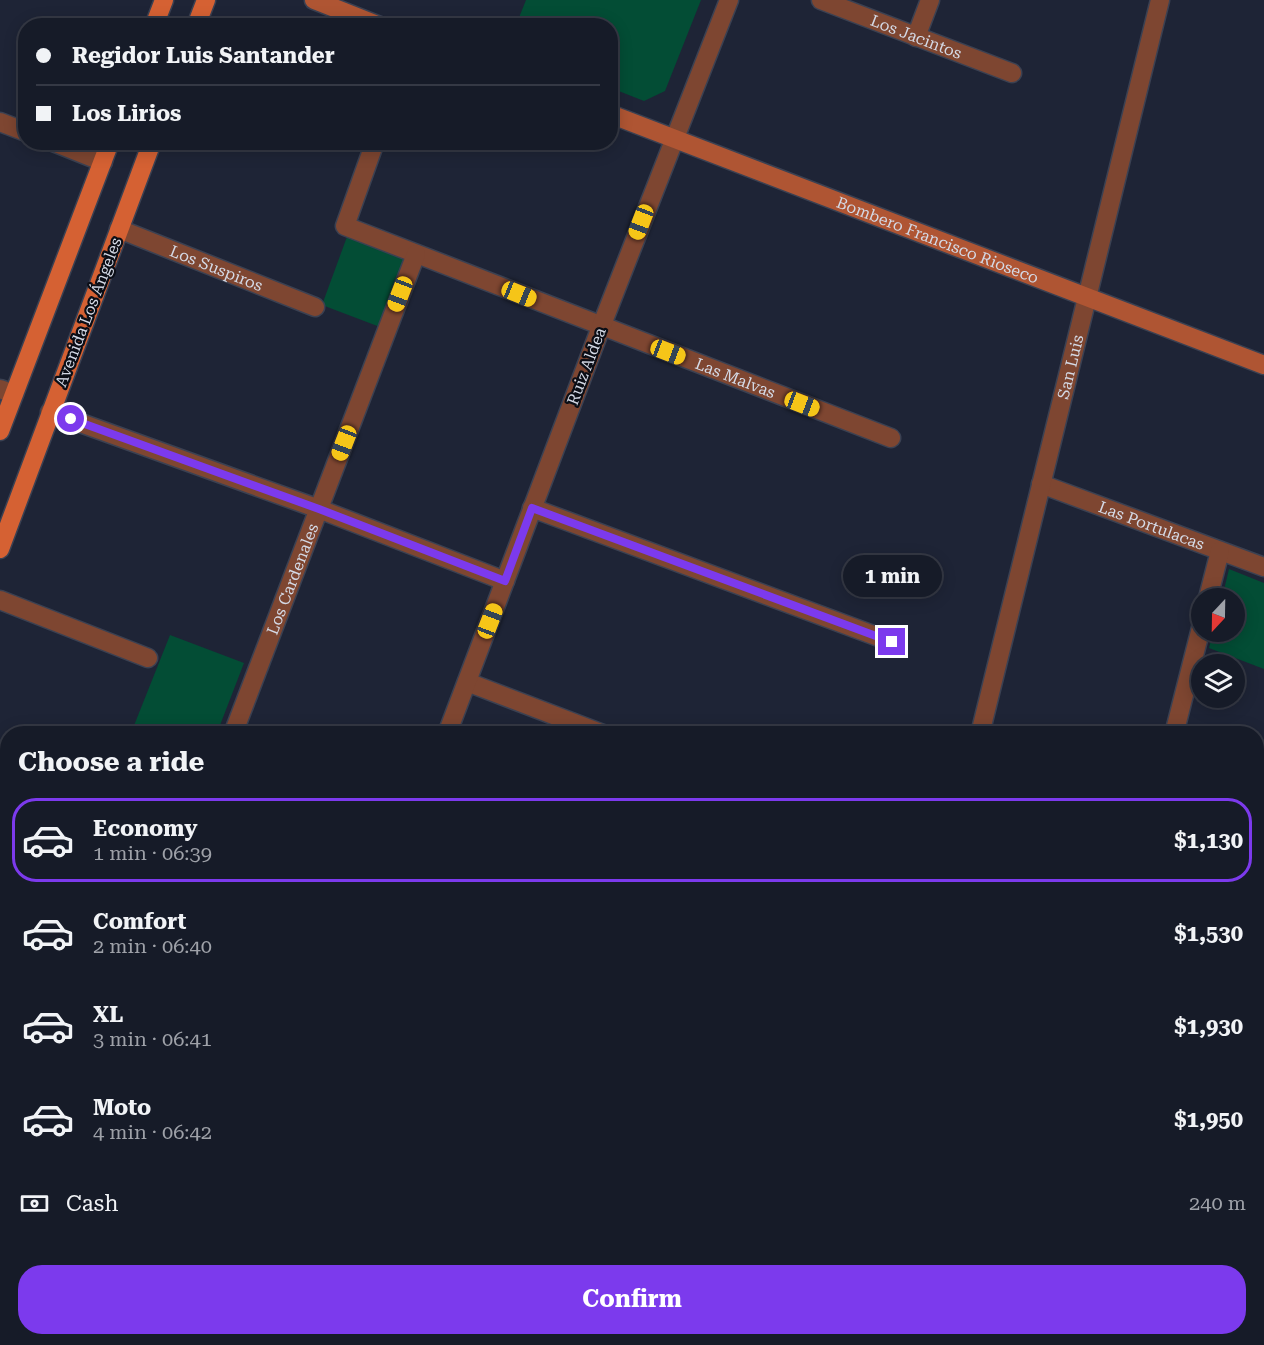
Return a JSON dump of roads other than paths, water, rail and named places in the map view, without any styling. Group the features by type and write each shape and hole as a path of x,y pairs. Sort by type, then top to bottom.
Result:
{"main road":[{"path":"157,18 164,0"},
{"path":"199,18 206,0"},
{"path":"314,0 360,18"},
{"name":"Bombero Francisco Rioseco","path":"618,117 1264,365"},
{"path":"0,432 7,392 107,150"},
{"name":"Avenida Los Ángeles","path":"0,549 149,150"}],"street":[{"name":"Ruiz Aldea","path":"450,726 601,327 729,0"},
{"name":"Los Jacintos","path":"821,0 1012,73"},
{"path":"916,37 930,0"},
{"name":"San Luis","path":"982,726 1160,0"},
{"path":"0,122 18,129"},
{"path":"73,150 103,162"},
{"name":"Las Malvas","path":"372,150 345,226 891,438"},
{"name":"Los Suspiros","path":"119,229 315,307"},
{"name":"Los Cardenales","path":"236,726 416,254"},
{"path":"50,412 319,509 505,581"},
{"name":"Las Portulacas","path":"1041,484 1264,567"},
{"path":"532,508 892,642"},
{"path":"1211,588 1220,551"},
{"path":"0,600 148,658"},
{"path":"1176,726 1197,642"},
{"path":"467,681 582,726"}]}
